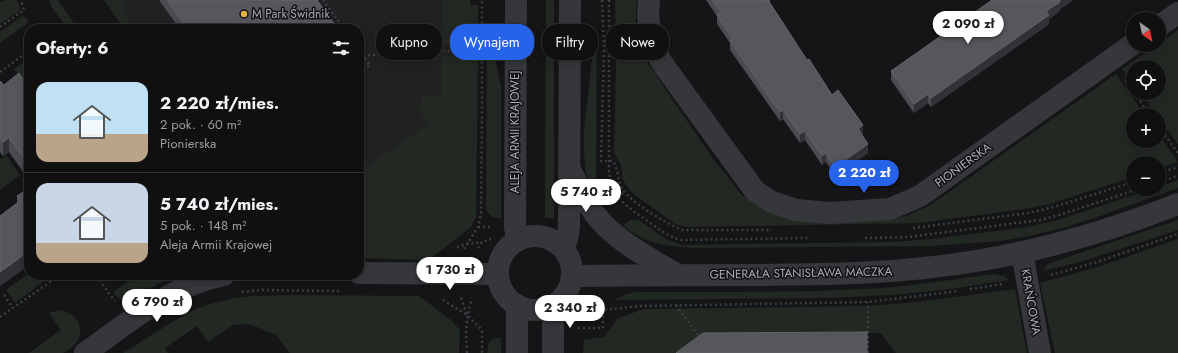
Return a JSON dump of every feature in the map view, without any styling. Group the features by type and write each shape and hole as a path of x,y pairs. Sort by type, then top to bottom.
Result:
{"street":[{"name":"ALEJA ARMII KRAJOWEJ","path":"516,0 515,227 517,240"},
{"path":"563,248 567,239 569,227 570,0"},
{"name":"PIONIERSKA","path":"649,0 648,16 652,43 662,63 755,191 772,202 796,210 830,213 890,209 920,196 1126,49"},
{"path":"1166,21 1178,13"},
{"path":"569,168 589,204 602,223 628,244 678,275"},
{"name":"GENERAŁA STANISŁAWA MACZKA","path":"678,275 843,274 924,268 1022,252 1094,234 1178,204"},
{"path":"536,236 546,237 556,242 563,248 570,262 572,276 570,285 561,300 554,305 542,309 529,309 517,305 506,295 499,282 499,264 502,255 517,240 536,236"},
{"name":"KRAŃCOWA","path":"1022,252 1040,353"},
{"path":"364,273 498,274"},
{"path":"572,276 678,275"},
{"path":"85,353 154,304 193,285 208,280"},
{"path":"517,305 518,353"},
{"path":"553,353 554,305"}],"path":[{"path":"0,27 24,10 21,0"},
{"path":"323,0 340,24"},
{"path":"482,0 482,24"},
{"path":"602,0 604,52 602,161 614,161 617,167 617,177 624,191 635,202 664,221"},
{"path":"609,0 610,182 618,197 630,209"},
{"path":"364,56 408,51 450,51"},
{"path":"0,72 24,55"},
{"path":"364,57 370,65 364,69"},
{"path":"482,60 480,213 478,227 462,252 459,292 467,315 482,330 482,353"},
{"path":"1166,137 1178,153"},
{"path":"1166,170 1178,166"},
{"path":"1054,207 1126,184"},
{"path":"1097,262 1178,234"},
{"path":"0,318 53,280"},
{"path":"241,292 260,290 346,291"},
{"path":"4,295 13,308"},
{"path":"574,328 603,328 603,310 639,306 676,304 868,302 868,353"},
{"path":"676,304 702,341"}],"shaded area":[{"path":"6,0 17,0 20,7 19,11 0,24 0,2"},
{"path":"49,0 58,0 75,24 64,24 51,6"},
{"path":"104,0 122,0 126,5 124,13 132,24 121,24"},
{"path":"108,0 451,0 452,24 450,24 450,60 453,60 449,97 364,223 364,24 125,24"},
{"path":"443,0 470,0 470,5 478,5 478,24 450,24 450,45 443,45"},
{"path":"546,0 554,0 554,24 546,24"},
{"path":"615,0 637,0 636,24 615,24"},
{"path":"22,16 29,22 24,24 24,26 0,43 0,32"},
{"path":"1178,30 1178,144 1166,128 1166,108 1151,108 1145,100 1166,100 1166,60 1135,60 1147,52 1166,52 1166,39"},
{"path":"442,56 450,56 450,60 478,60 476,217 471,227 429,260 364,258 364,169 428,124 416,106 422,102 422,96 441,96"},
{"path":"487,60 496,60 501,87 501,218 491,216 486,208"},
{"path":"546,60 554,60 554,218 545,218"},
{"path":"592,60 597,60 596,195 586,173 584,131"},
{"path":"646,60 713,159 742,195 765,210 776,215 796,219 897,218 909,215 932,204 1116,74 1126,88 1126,100 1134,100 1140,108 1126,108 1126,148 1166,148 1166,145 1178,162 1166,166 1166,156 1126,156 1126,179 1053,203 1024,209 920,223 686,227 675,224 631,192 623,180 621,166 614,152 616,61"},
{"path":"24,62 24,83 14,69"},
{"path":"1126,66 1126,74 1122,69"},
{"path":"6,155 20,175 0,190 0,160"},
{"path":"1178,180 1178,188 1166,192 1166,184"},
{"path":"1131,196 1156,196 1063,228 1029,236 1001,241 929,246 693,248 656,243 640,237 623,226 630,220 639,220 667,240 683,245 893,242 932,239 1027,227 1058,220"},
{"path":"1178,220 1178,230 1080,262 1043,271 1047,265 1056,261"},
{"path":"1178,239 1178,353 1055,353 1040,283 1101,266"},
{"path":"993,274 1004,276 1009,280 951,289 892,295 829,298 614,300 627,294 637,292 851,290 910,285"},
{"path":"24,277 24,280 45,280 15,303 6,290"},
{"path":"131,280 166,280 151,288 136,299 131,292 120,300 113,292"},
{"path":"1015,289 1027,353 896,353 881,333 702,336 679,353 583,353 584,340 604,337 618,318 644,309 868,306 917,302"},
{"path":"251,296 419,296 451,320 460,330 459,353 290,353 276,335 252,325 243,324 233,325 208,342 197,326 165,348 168,353 123,353 187,313 206,305"},
{"path":"59,310 68,313 78,322 80,336 77,342 63,353 29,353 61,330 49,313"},
{"path":"494,338 501,338 501,353 487,353 489,342"}],"building":[{"name":"M Park Świdnik","path":"167,0 317,0 334,24 184,24"},
{"path":"712,0 768,0 832,95 838,90 863,125 858,129 868,144 835,167 826,153 822,156 805,131 800,134 783,110 780,112 730,41 733,39 717,15 721,12"},
{"path":"992,0 1060,0 1060,2 1046,11 1049,15 931,98 928,94 914,104 891,71"},
{"path":"19,73 24,80 24,158 9,138 3,142 0,137 0,81 4,85"},
{"path":"24,191 24,255 0,272 0,216 20,201 17,196"},
{"path":"867,332 867,353 676,353 703,333"}],"place":[{"name":"M Park Świdnik","path":"244,14"}]}
